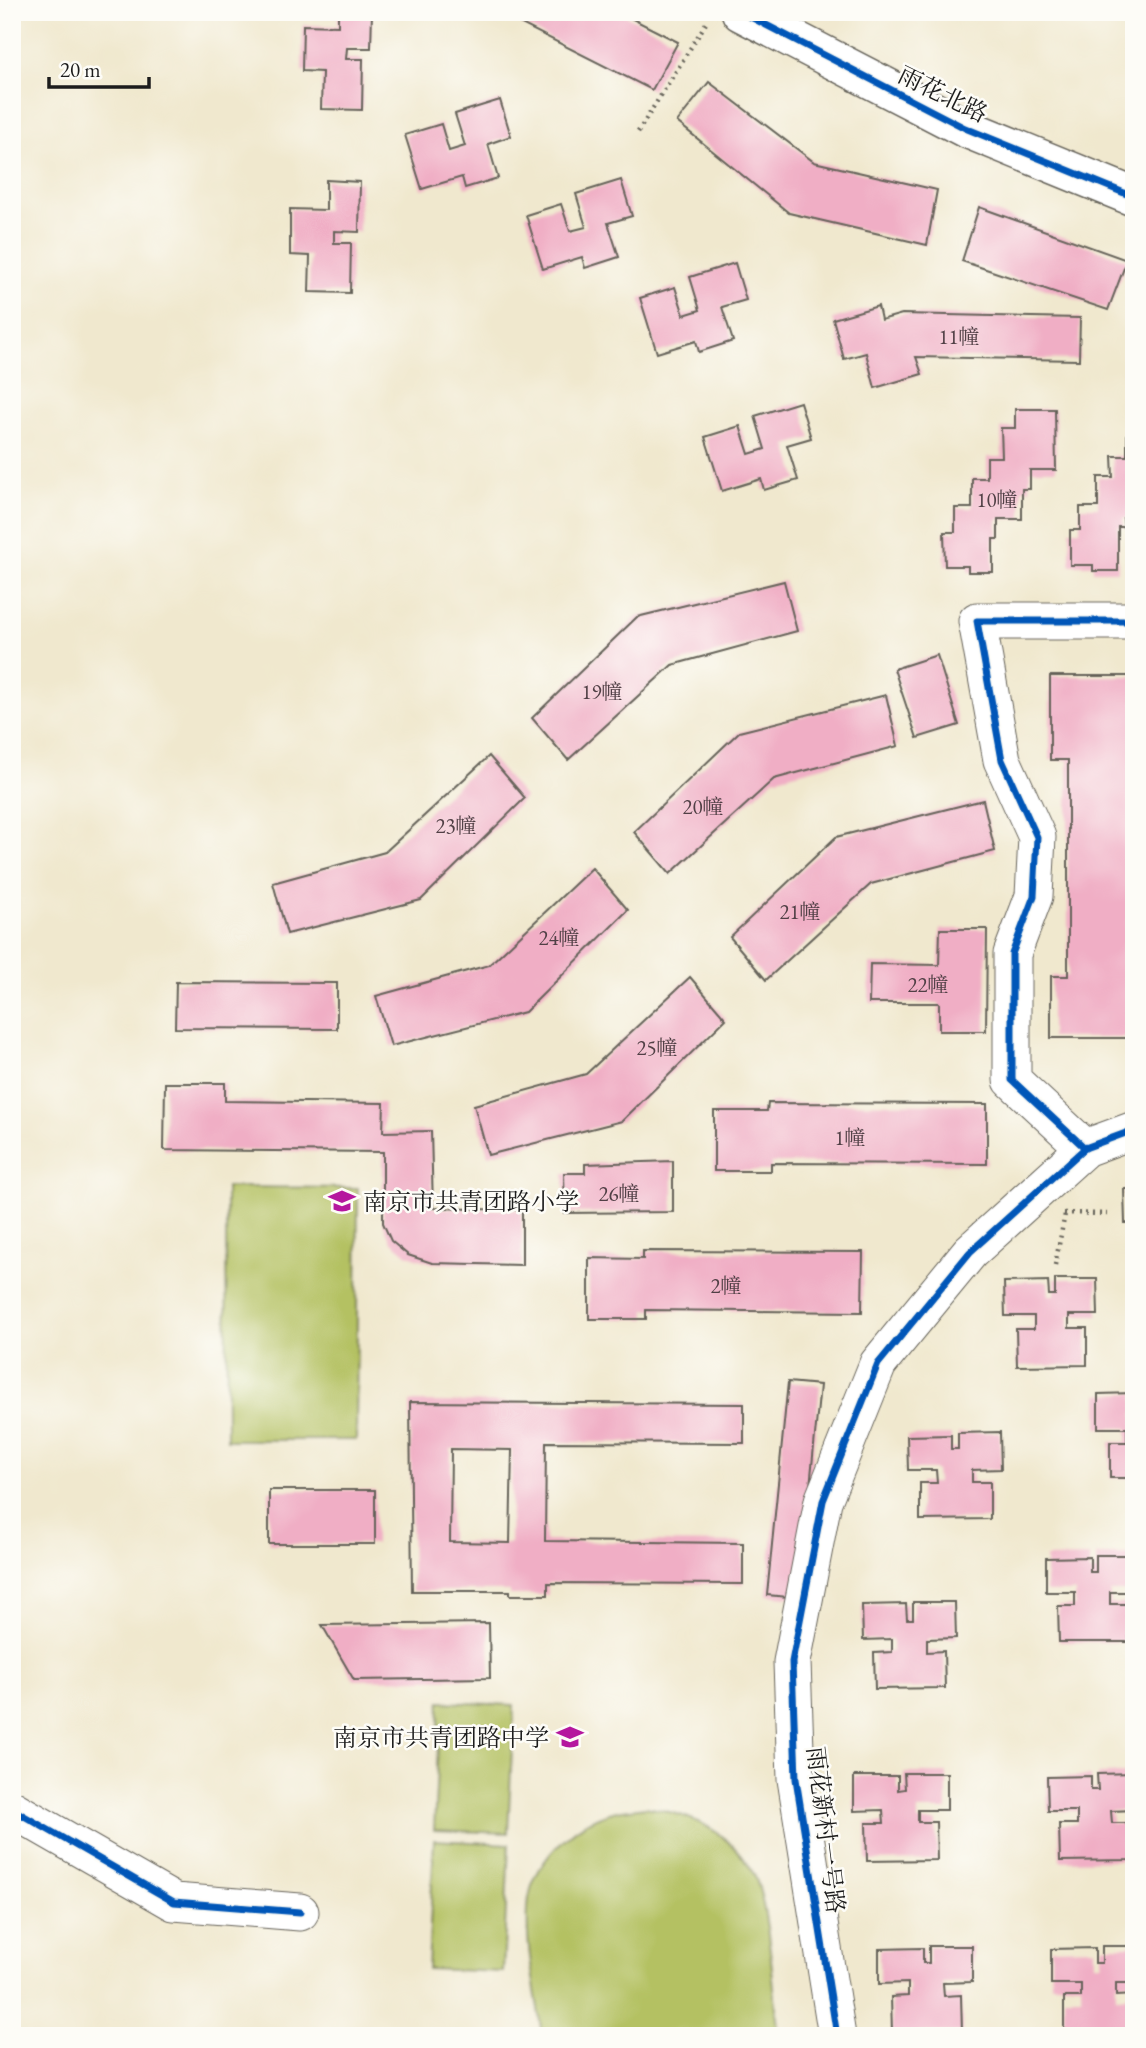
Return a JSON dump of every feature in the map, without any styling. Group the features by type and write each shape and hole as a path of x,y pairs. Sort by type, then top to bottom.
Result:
{"street":[{"name":"雨花北路","path":"741,12 965,128 1134,197"},
{"path":"1085,1147 1012,1080 1012,954 1034,896 1037,837 1002,760 977,621 1134,621"},
{"name":"雨花新村一号路","path":"837,2036 796,1779 792,1661 823,1501 878,1364 970,1252 1085,1147 1134,1130"},
{"path":"12,1809 174,1902 300,1912"}],"path":[{"path":"638,132 712,12"},
{"path":"1055,1265 1065,1213"}],"green space":[{"path":"226,1187 358,1188 356,1440 227,1440"},
{"path":"440,1702 514,1705 508,1833 434,1830"},
{"path":"645,1807 677,1814 706,1826 731,1845 752,1871 758,1884 767,1925 779,2036 542,2036 528,1923 531,1891 537,1875 556,1847 583,1825 613,1812"},
{"path":"434,1840 509,1844 503,1972 428,1969"}],"building":[{"path":"338,12 372,12 371,48 347,48 346,59 363,59 362,110 321,109 322,72 302,71 303,25 338,26"},
{"path":"498,12 619,12 678,42 652,90"},
{"path":"709,82 814,162 937,190 927,245 789,213 677,122"},
{"path":"500,100 511,136 488,144 498,178 465,188 462,177 422,189 405,135 441,124 449,151 465,146 455,114"},
{"path":"326,180 360,182 359,232 334,231 334,243 351,243 350,293 309,292 310,256 290,255 290,209 326,210"},
{"path":"621,180 632,216 608,223 619,257 585,268 582,257 543,269 526,215 561,204 570,231 586,227 576,194"},
{"path":"979,207 1127,260 1108,310 962,261"},
{"path":"735,263 746,300 722,307 733,341 699,352 696,341 657,353 640,298 675,287 684,315 700,310 690,277"},
{"path":"878,306 881,320 902,314 1080,318 1079,360 916,357 922,374 875,388 866,353 844,359 833,319"},
{"path":"800,402 811,438 787,445 798,480 764,490 761,479 722,491 705,437 740,426 749,454 765,449 755,416"},
{"path":"1015,409 1055,409 1056,470 1030,470 1030,489 1022,489 1022,519 998,519 998,539 993,539 993,572 968,572 968,566 945,566 944,532 955,532 955,508 972,508 972,478 987,478 987,457 1002,457 1001,428 1015,428"},
{"path":"1127,427 1134,427 1134,518 1123,518 1124,527 1118,527 1118,571 1093,571 1093,565 1070,565 1070,530 1080,530 1080,507 1098,507 1098,477 1113,477 1112,456 1127,456"},
{"path":"784,581 797,631 672,665 568,760 532,718 637,617"},
{"path":"937,655 959,725 917,738 894,669"},
{"path":"1050,676 1134,676 1134,1038 1051,1038 1051,976 1068,976 1068,760 1050,760"},
{"path":"886,695 898,746 774,779 670,874 634,832 739,732"},
{"path":"489,756 525,798 421,900 287,934 273,883 385,852"},
{"path":"983,800 995,851 871,884 766,980 730,937 836,837"},
{"path":"592,868 628,910 525,1012 391,1046 376,996 489,965"},
{"path":"940,929 987,929 986,1031 939,1031 939,1003 869,1003 870,964 939,965"},
{"path":"690,977 726,1019 622,1121 488,1155 474,1105 586,1074"},
{"path":"176,982 337,983 337,1029 175,1028"},
{"path":"165,1083 225,1083 225,1101 384,1103 383,1132 431,1131 433,1208 522,1210 522,1265 432,1263 408,1255 391,1241 383,1223 383,1152 164,1150"},
{"path":"768,1103 987,1104 987,1164 771,1163 771,1171 714,1171 714,1111 767,1111"},
{"path":"673,1161 673,1212 565,1213 564,1173 585,1173 585,1164"},
{"path":"1124,1189 1134,1189 1134,1223 1125,1223"},
{"path":"643,1251 863,1252 862,1312 646,1310 646,1319 589,1319 589,1258 643,1259"},
{"path":"1055,1279 1097,1279 1098,1315 1069,1315 1069,1328 1087,1328 1087,1365 1017,1366 1016,1329 1034,1329 1034,1316 1005,1316 1004,1282 1048,1281 1049,1295 1055,1295"},
{"path":"788,1382 820,1385 799,1598 767,1595"},
{"path":"1134,1393 1134,1478 1110,1478 1110,1442 1127,1442 1127,1428 1098,1428 1098,1394"},
{"path":"410,1402 744,1404 744,1443 546,1442 545,1541 743,1543 743,1584 548,1583 548,1595 510,1595 510,1591 412,1591","holes":["451,1449 512,1450 510,1543 450,1542"]},
{"path":"1000,1432 1001,1469 972,1470 972,1482 990,1482 990,1519 920,1520 920,1483 937,1483 936,1470 908,1470 907,1436 951,1435 951,1449 958,1449 958,1433"},
{"path":"269,1490 375,1490 375,1544 269,1544"},
{"path":"1096,1555 1134,1555 1134,1592 1110,1592 1110,1604 1128,1604 1129,1642 1059,1642 1058,1606 1075,1606 1075,1592 1046,1592 1046,1558 1090,1557 1090,1572 1096,1572"},
{"path":"913,1602 955,1602 956,1638 927,1639 927,1652 944,1651 945,1688 875,1689 874,1653 892,1652 892,1639 863,1640 862,1605 906,1604 907,1619 913,1619"},
{"path":"489,1623 490,1678 354,1680 322,1625"},
{"path":"904,1773 947,1773 947,1810 918,1810 918,1822 936,1822 937,1860 867,1861 866,1823 884,1823 883,1810 854,1811 854,1776 898,1776 898,1790 905,1789"},
{"path":"1134,1773 1134,1810 1111,1811 1112,1823 1130,1823 1130,1860 1060,1861 1059,1824 1077,1824 1077,1811 1048,1811 1047,1777 1091,1776 1091,1790 1098,1790 1097,1774"},
{"path":"929,1946 972,1946 972,1982 943,1983 944,1996 961,1995 962,2032 892,2033 891,1997 908,1996 908,1983 879,1984 879,1949 923,1948 923,1963 929,1963"},
{"path":"1102,1946 1134,1946 1134,1983 1116,1983 1116,1996 1134,1995 1134,2032 1064,2033 1064,1997 1081,1997 1081,1984 1051,1984 1051,1949 1095,1948 1095,1963 1102,1963"}],"cycle path":[{"path":"741,12 965,128 1134,197"},
{"path":"1085,1148 1012,1080 1012,954 1034,896 1037,837 1002,760 977,621 1134,621"},
{"path":"837,2036 796,1779 792,1662 823,1501 878,1364 970,1252 1085,1148 1134,1130"},
{"path":"12,1809 174,1902 300,1912"}],"place":[{"name":"南京市共青团路小学","path":"342,1201"},
{"name":"南京市共青团路中学","path":"570,1737"}]}
